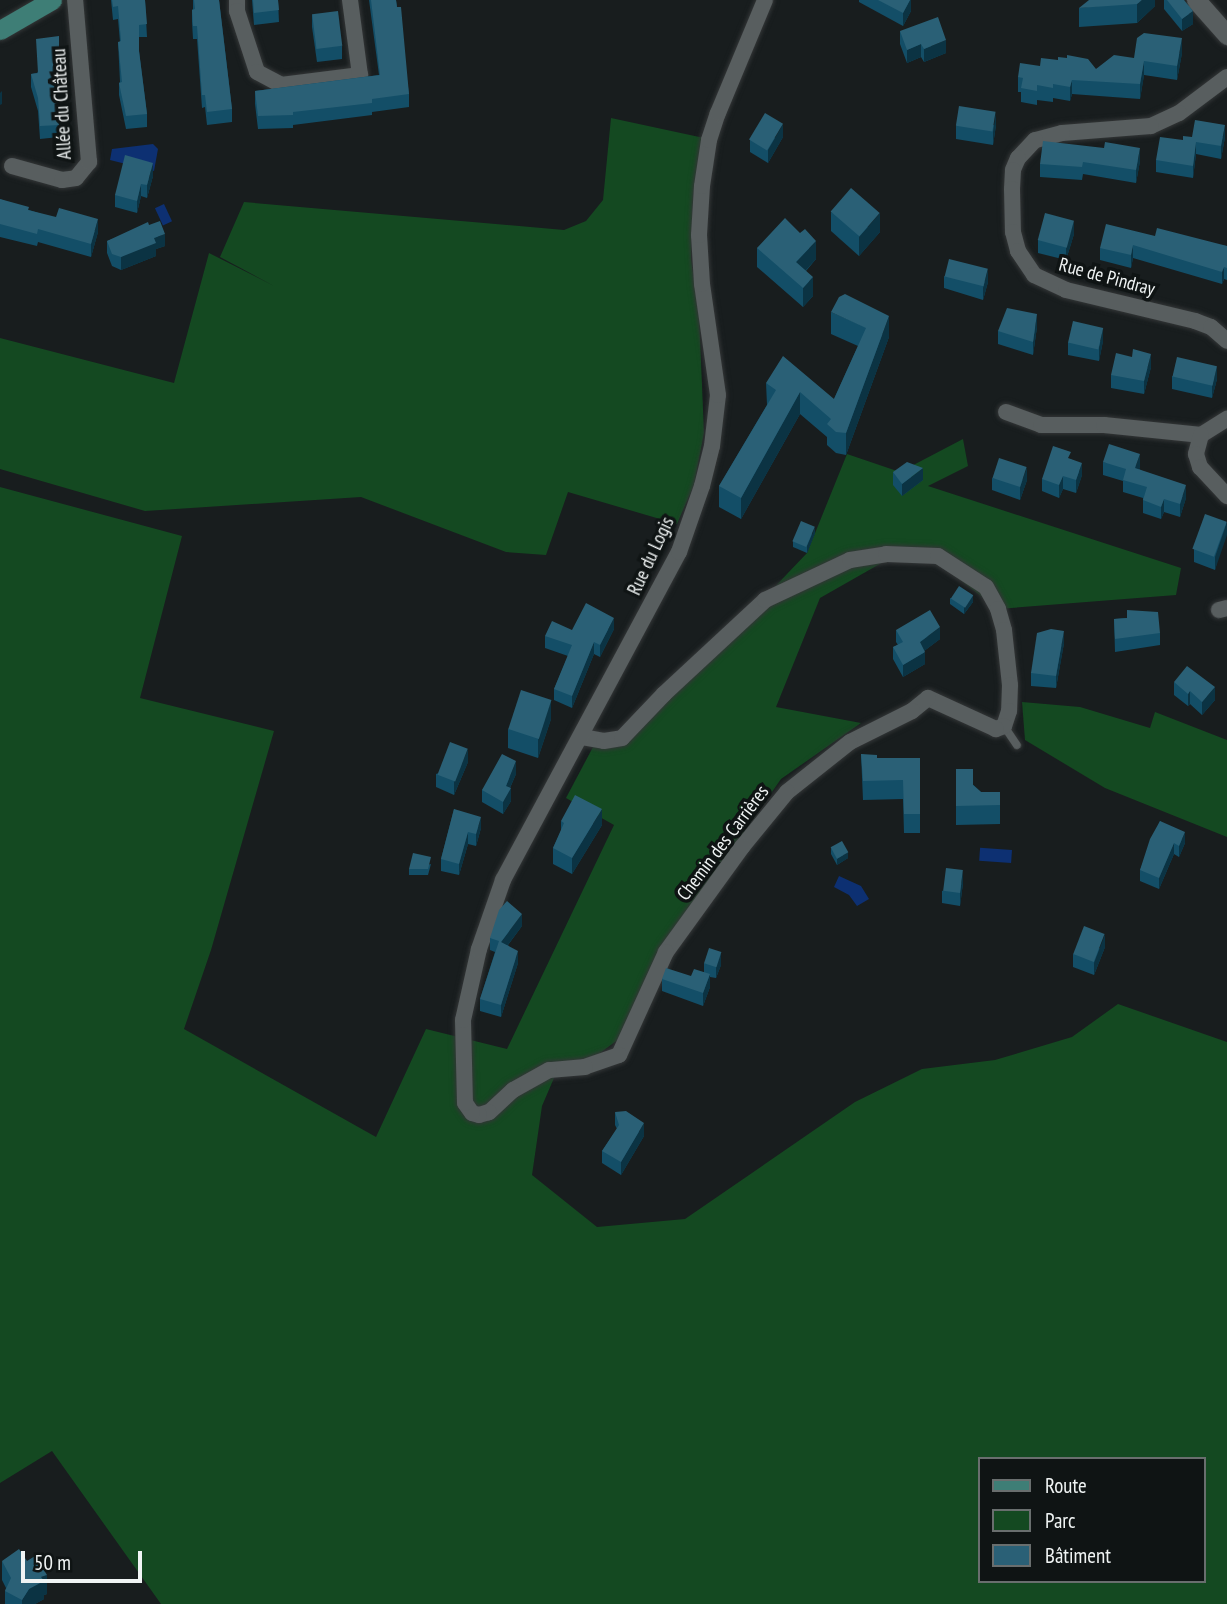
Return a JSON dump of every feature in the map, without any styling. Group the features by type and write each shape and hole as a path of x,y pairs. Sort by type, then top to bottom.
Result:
{"main road":[{"path":"0,30 52,0"}],"street":[{"name":"Allée du Château","path":"12,166 62,180 76,178 89,162 75,0"},
{"path":"237,0 237,12 257,72 281,85 360,75 350,0"},
{"name":"Rue du Logis","path":"465,1103 463,1020 487,923 503,880 679,552 702,486 712,446 718,395 702,284 699,235 702,186 709,139 765,0"},
{"path":"1196,0 1227,35"},
{"name":"Rue de Pindray","path":"1227,77 1179,113 1151,126 1062,133 1035,140 1018,158 1013,170 1012,189 1013,232 1018,251 1034,275 1066,290 1195,321 1211,327 1227,341"},
{"path":"1006,412 1041,425 1117,426 1200,435 1227,419"},
{"path":"1200,435 1196,454 1200,467 1227,496"},
{"path":"582,737 604,741 622,738 664,694 765,600 850,561 886,554 939,556 986,587 1004,630 1010,685 1009,711 1004,726"},
{"name":"Chemin des Carrières","path":"465,1103 472,1113 479,1115 489,1112 513,1090 549,1070 585,1067 619,1055 666,952 742,848 786,792 850,742 912,711 928,698 996,729 1004,726"}],"lane":[{"path":"1004,726 1017,745"}],"green space":[{"path":"611,118 704,138 693,196 691,259 699,314 704,433 694,485 677,524 568,492 546,555 506,552 361,497 145,511 0,469 0,338 174,383 209,253 274,286 220,257 244,202 564,230 586,221 603,200"},
{"path":"963,439 968,466 928,486 1181,568 1176,595 998,609 938,563 885,561 820,598 776,707 861,723 781,779 660,952 619,1039 596,1056 560,1064 542,1106 532,1175 597,1227 685,1219 855,1102 922,1069 995,1060 1072,1037 1118,1004 1227,1042 1227,1604 161,1604 52,1451 0,1483 0,487 182,536 140,698 274,731 211,950 184,1029 376,1137 426,1029 507,1049 614,825 566,798 593,747 625,744 807,553 847,454 900,472"},
{"path":"1022,702 1080,707 1150,728 1155,712 1227,740 1227,837 1105,788 1025,740"}],"water":[{"path":"153,144 158,149 154,171 110,160 112,149"},
{"path":"164,204 172,221 163,225 155,208"},
{"path":"980,848 1012,850 1011,863 979,861"},
{"path":"839,876 861,886 869,899 857,906 849,895 834,887"}],"building":[{"path":"112,0 145,0 147,24 139,25 139,51 147,114 126,116 119,83 122,82 118,6 113,7"},
{"path":"194,0 219,0 232,109 207,112 205,95 202,95 197,26 193,26"},
{"path":"253,0 278,0 279,10 254,13"},
{"path":"371,0 396,0 397,7 401,7 409,94 372,99 372,103 293,112 293,115 258,116 255,91 380,75"},
{"path":"878,0 910,0 903,13"},
{"path":"1089,0 1142,0 1137,4 1079,8"},
{"path":"1167,0 1184,0 1193,11 1182,19"},
{"path":"338,11 342,46 316,49 312,14"},
{"path":"938,17 946,40 924,49 921,44 907,50 900,31"},
{"path":"1144,33 1182,38 1177,66 1144,61 1140,84 1072,80 1070,87 1053,84 1053,88 1037,85 1037,91 1021,88 1023,78 1018,77 1020,63 1040,66 1041,58 1058,60 1058,57 1067,58 1067,55 1088,59 1096,69 1114,55 1134,58 1137,38"},
{"path":"59,36 59,125 40,126 38,98 31,74 38,73 36,39"},
{"path":"959,106 996,112 992,132 956,126"},
{"path":"765,113 783,124 767,150 749,140"},
{"path":"1195,120 1225,125 1221,146 1196,142 1193,166 1156,160 1160,137 1183,140 1183,136 1192,137"},
{"path":"1043,141 1104,148 1105,142 1140,148 1136,170 1083,162 1082,167 1040,164"},
{"path":"125,155 153,163 147,185 141,184 137,201 115,195"},
{"path":"851,188 880,213 859,236 831,211"},
{"path":"0,199 56,217 59,208 98,219 91,244 38,229 37,234 0,224"},
{"path":"1045,213 1074,221 1067,248 1038,240"},
{"path":"785,218 800,233 805,229 816,241 796,262 813,277 803,288 757,248"},
{"path":"160,221 165,234 154,238 156,243 121,257 112,254 107,241 148,222 149,225"},
{"path":"1106,224 1155,236 1157,228 1227,246 1227,268 1224,267 1222,272 1133,245 1131,255 1100,248"},
{"path":"949,259 988,269 983,286 945,276"},
{"path":"845,294 889,316 846,433 836,432 827,424 831,419 800,392 741,498 719,486 776,390 766,383 783,356 834,399 866,328 831,312 839,297"},
{"path":"1007,308 1037,314 1033,342 998,331"},
{"path":"1073,321 1103,328 1098,349 1068,342"},
{"path":"1133,349 1151,354 1144,381 1111,375 1116,353 1132,357"},
{"path":"1177,357 1217,366 1212,386 1173,376"},
{"path":"1109,444 1140,454 1135,468 1186,485 1180,504 1164,499 1161,507 1143,500 1147,487 1123,480 1126,469 1103,462"},
{"path":"1053,446 1071,452 1068,458 1082,463 1076,480 1063,476 1059,485 1042,479"},
{"path":"999,458 1027,467 1020,487 993,478"},
{"path":"907,462 923,468 902,484 893,472"},
{"path":"1205,514 1227,522 1214,557 1192,549"},
{"path":"801,521 815,527 806,547 792,541"},
{"path":"959,586 973,595 965,608 951,599"},
{"path":"586,603 614,618 600,645 594,642 572,696 554,689 572,645 545,636 552,621 572,630"},
{"path":"930,610 940,627 920,642 925,652 903,665 893,647 903,642 896,630"},
{"path":"1127,610 1158,612 1160,633 1115,639 1114,619 1127,618"},
{"path":"1051,629 1064,631 1056,676 1031,673 1037,633"},
{"path":"1187,666 1215,687 1202,702 1174,682"},
{"path":"521,690 551,700 539,739 508,729"},
{"path":"450,742 468,749 455,781 437,775"},
{"path":"502,754 516,761 506,786 511,788 503,802 482,790"},
{"path":"861,754 877,755 877,758 920,758 920,814 904,814 903,780 863,781"},
{"path":"956,769 973,769 973,785 981,792 1000,792 1000,805 956,806"},
{"path":"575,795 602,809 572,858 553,848 564,823 561,821"},
{"path":"454,809 481,817 476,834 468,832 459,864 441,859"},
{"path":"1160,821 1185,832 1179,846 1174,843 1159,878 1140,870 1150,839"},
{"path":"842,841 848,852 837,859 831,847"},
{"path":"413,853 431,857 428,869 409,869"},
{"path":"946,868 963,870 960,893 943,891"},
{"path":"507,901 522,914 501,942 518,951 501,1005 480,999 499,941 490,938 499,910"},
{"path":"1084,926 1105,934 1094,962 1073,954"},
{"path":"709,948 721,952 716,967 704,963"},
{"path":"666,968 691,976 694,969 710,974 703,993 662,979"},
{"path":"626,1111 644,1123 621,1162 602,1151 619,1125 615,1112"},
{"path":"19,1549 27,1561 35,1556 47,1575 41,1577 44,1581 29,1589 22,1600 5,1591 11,1578 2,1561"}]}
